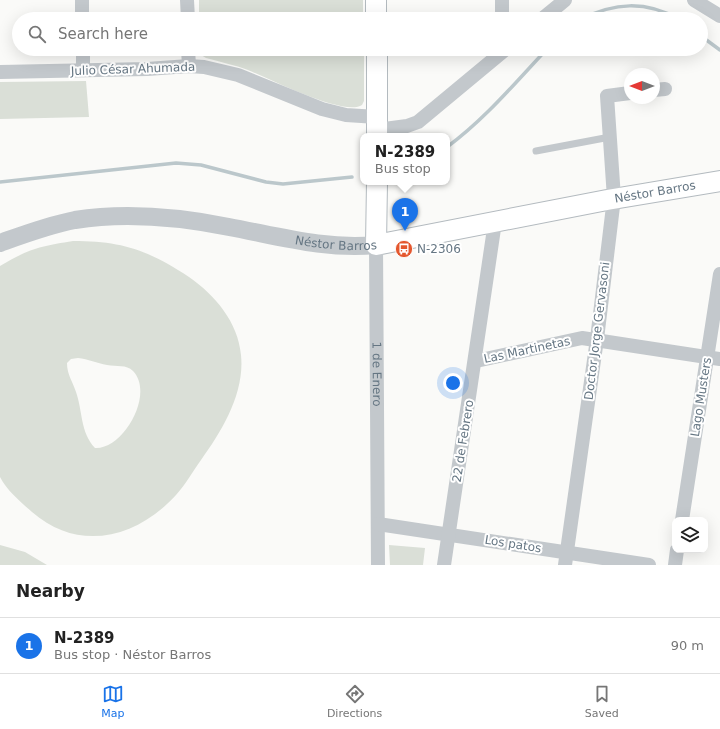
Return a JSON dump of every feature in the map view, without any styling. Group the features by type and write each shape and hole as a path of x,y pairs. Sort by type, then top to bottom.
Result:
{"main road":[{"path":"376,0 376,12"},
{"path":"376,56 377,128"},
{"name":"Néstor Barros","path":"376,245 614,198 720,181"},
{"name":"1 de Enero","path":"376,245 377,185"}],"street":[{"path":"82,0 82,12"},
{"path":"187,0 188,12"},
{"path":"502,0 502,12"},
{"path":"550,12 565,0"},
{"path":"694,0 720,16"},
{"path":"82,56 83,70"},
{"path":"188,56 189,66"},
{"name":"Julio César Ahumada","path":"0,72 147,69 189,66 230,72 298,101 377,128 407,126 418,122 496,56"},
{"name":"Doctor Jorge Gervasoni","path":"566,559 597,339 614,198 607,96 624,94"},
{"name":"Néstor Barros","path":"0,243 63,223 95,218 130,216 201,222 332,246 376,245"},
{"name":"22 de Febrero","path":"444,565 476,362 495,222"},
{"name":"1 de Enero","path":"376,245 378,565"},
{"name":"Lago Musters","path":"683,517 714,358 720,274"},
{"name":"Las Martinetas","path":"476,362 582,338 597,339 714,358"},
{"name":"Los patos","path":"378,524 449,534 566,559 649,565"},
{"path":"675,565 677,553"}],"lane":[{"path":"536,151 610,138"}],"shaded area":[{"path":"199,0 363,0 363,12 199,12"},
{"path":"203,56 364,56 364,101 362,105 353,107 339,106 288,88 248,70"},
{"path":"86,81 89,117 0,119 0,82"},
{"path":"73,241 106,243 134,249 160,260 189,277 208,292 224,310 235,331 241,355 239,383 236,397 230,411 217,437 183,486 161,510 144,522 126,530 107,535 88,536 69,533 50,525 32,512 10,492 0,477 0,266 27,252","holes":["71,359 82,359 107,365 127,367 133,371 139,381 140,393 138,406 133,419 125,431 116,440 106,446 95,448 90,442 82,422 78,399 70,378 67,363"]},
{"path":"0,545 25,552 47,565 0,565"},
{"path":"389,545 425,548 423,565 390,565"}],"waterway":[{"path":"599,12 617,7 630,6 642,6 663,12"},
{"path":"708,41 720,50"},
{"path":"450,145 474,125 541,56"},
{"path":"0,182 176,163 201,165 266,182 283,184 352,177"}],"place":[{"name":"N-2389","path":"405,231"},
{"name":"N-2306","path":"404,249"}]}
